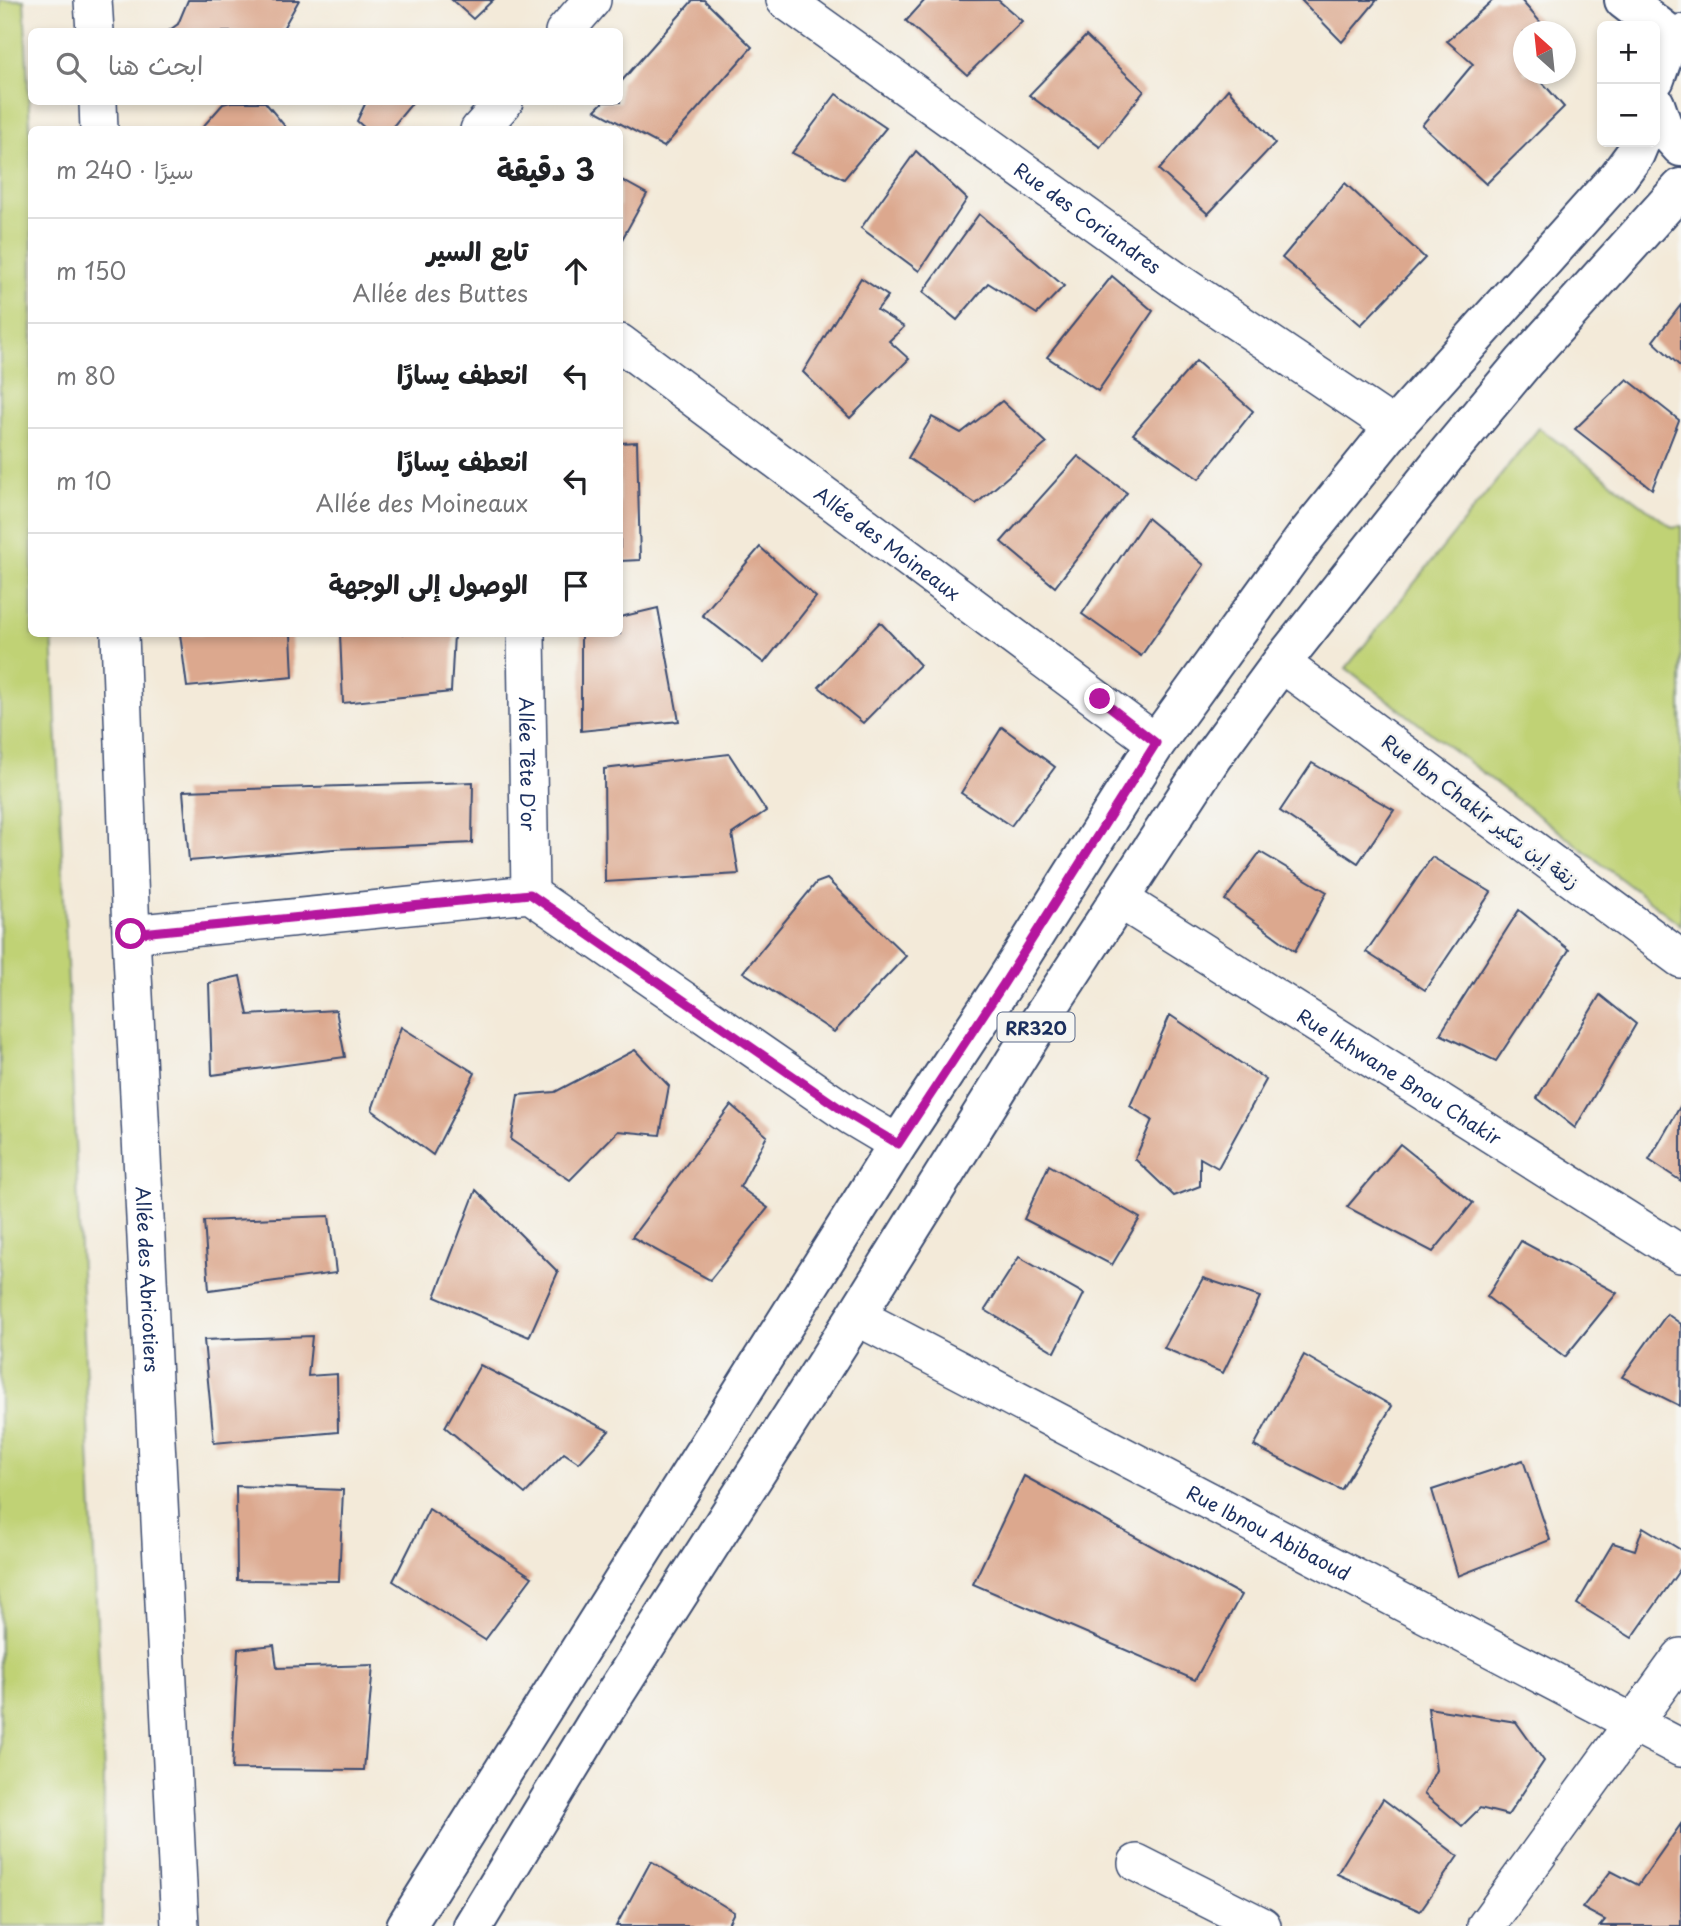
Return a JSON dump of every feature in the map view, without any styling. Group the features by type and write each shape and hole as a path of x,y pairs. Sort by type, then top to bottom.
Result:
{"main road":[{"path":"1624,0 1678,37 1665,51 1660,65"},
{"path":"1660,118 1663,127 1681,147"},
{"name":"RR320","path":"406,1926 898,1144 1011,974 1156,743 1298,547 1394,427 1618,177 1638,147"},
{"name":"RR320","path":"473,1926 595,1725 856,1316 1045,1013 1212,757 1281,663 1448,453 1524,362 1681,188"}],"street":[{"path":"93,0 94,28"},
{"path":"568,28 592,0"},
{"name":"Rue des Coriandres","path":"785,0 1175,280 1394,427"},
{"path":"98,105 99,126"},
{"path":"482,126 500,105"},
{"name":"Allée des Moineaux","path":"623,345 1156,743"},
{"name":"Allée des Abricotiers","path":"120,637 131,934 180,1926"},
{"name":"Allée Tête D'or","path":"526,637 530,894"},
{"name":"Rue Ibn Chakir زنقة إبن شكير","path":"1281,663 1681,959"},
{"path":"131,934 530,894 851,1116 898,1144"},
{"name":"Rue Ikhwane Bnou Chakir","path":"1119,899 1681,1254"},
{"name":"Rue Ibnou Abibaoud","path":"856,1316 1681,1748"},
{"path":"1486,1926 1681,1657"},
{"path":"1137,1863 1262,1926"}],"green space":[{"path":"0,0 24,0 30,126 28,637 52,637 104,1776 103,1926 0,1926"},
{"path":"1539,428 1673,528 1681,526 1681,925 1346,668"}],"building":[{"path":"188,0 299,0 283,28 172,28 178,24"},
{"path":"452,0 493,0 473,19"},
{"path":"693,0 704,0 752,47 664,147 595,110 600,105 623,105 623,80"},
{"path":"925,0 998,0 1022,21 967,75 906,21"},
{"path":"1301,0 1377,0 1342,42"},
{"path":"1493,0 1521,0 1539,21 1513,21 1513,84 1544,84 1564,107 1486,184 1422,125 1473,64 1447,41"},
{"path":"1086,36 1144,91 1100,147 1029,95"},
{"path":"1228,89 1275,143 1208,214 1159,170"},
{"path":"836,94 886,128 844,179 792,153"},
{"path":"222,105 267,105 285,126 204,126"},
{"path":"365,105 411,105 393,126 363,126 357,121"},
{"path":"916,151 967,199 919,271 861,228"},
{"path":"623,181 647,194 623,238"},
{"path":"1345,183 1425,258 1361,325 1282,258"},
{"path":"979,214 1064,286 1037,314 988,283 957,320 923,292"},
{"path":"1112,276 1153,311 1098,391 1047,357"},
{"path":"861,278 888,296 877,310 904,327 889,341 909,359 850,418 803,372"},
{"path":"1681,305 1681,367 1653,341"},
{"path":"1196,361 1253,411 1199,479 1133,434"},
{"path":"1627,379 1679,420 1652,489 1575,429"},
{"path":"1002,401 1047,443 976,504 908,458 932,417 961,433"},
{"path":"637,442 640,560 623,561 623,443"},
{"path":"1078,456 1127,493 1055,587 1001,542"},
{"path":"1147,518 1204,565 1141,656 1082,614"},
{"path":"760,547 816,597 764,663 702,615"},
{"path":"658,608 679,721 581,731 581,637 623,637 623,616"},
{"path":"880,622 920,665 863,723 819,687"},
{"path":"180,637 291,637 293,677 187,687"},
{"path":"340,637 454,637 451,692 343,703"},
{"path":"1002,727 1055,767 1011,826 961,793"},
{"path":"729,754 766,811 732,834 739,874 605,882 604,769"},
{"path":"1312,763 1394,810 1358,863 1280,811"},
{"path":"473,782 472,843 334,849 189,861 183,791"},
{"path":"1260,852 1327,892 1295,951 1225,900"},
{"path":"1432,857 1491,892 1425,990 1366,952"},
{"path":"827,879 906,956 834,1032 743,972 816,883"},
{"path":"1519,910 1569,950 1496,1061 1440,1034"},
{"path":"240,976 248,1015 336,1010 345,1057 212,1075 209,983"},
{"path":"1600,995 1636,1024 1575,1128 1537,1098"},
{"path":"1170,1015 1266,1080 1218,1168 1200,1158 1200,1186 1174,1196 1135,1159 1152,1120 1130,1106"},
{"path":"401,1027 475,1073 433,1155 372,1110"},
{"path":"635,1050 669,1086 660,1135 618,1131 570,1180 511,1140 518,1095 555,1092"},
{"path":"731,1105 767,1136 740,1187 768,1208 710,1280 632,1237"},
{"path":"1681,1105 1681,1181 1649,1160"},
{"path":"1400,1144 1473,1203 1433,1252 1347,1207"},
{"path":"1049,1165 1140,1218 1112,1265 1024,1219"},
{"path":"476,1190 558,1272 529,1337 435,1297"},
{"path":"329,1216 336,1273 209,1290 204,1221"},
{"path":"1521,1241 1617,1293 1565,1357 1487,1297"},
{"path":"1019,1257 1084,1294 1055,1352 985,1310"},
{"path":"1203,1278 1260,1297 1223,1373 1164,1348"},
{"path":"1667,1314 1681,1324 1680,1406 1622,1377"},
{"path":"312,1336 308,1376 337,1374 338,1432 214,1443 204,1340"},
{"path":"1304,1355 1392,1406 1341,1490 1254,1446"},
{"path":"480,1365 609,1431 579,1463 564,1453 525,1494 445,1427"},
{"path":"1523,1460 1550,1540 1458,1576 1432,1490"},
{"path":"1024,1476 1241,1595 1195,1680 973,1584"},
{"path":"236,1486 343,1490 339,1581 237,1580"},
{"path":"429,1509 532,1577 485,1640 393,1581"},
{"path":"1643,1527 1681,1550 1681,1568 1632,1638 1577,1604 1613,1543 1635,1550"},
{"path":"274,1645 277,1668 373,1665 364,1770 232,1769 238,1649"},
{"path":"1428,1708 1516,1722 1544,1761 1508,1815 1480,1808 1462,1826 1424,1794 1436,1770"},
{"path":"1383,1799 1458,1856 1420,1911 1337,1874"},
{"path":"1681,1824 1681,1926 1600,1926 1605,1920 1582,1908 1611,1871 1638,1885"},
{"path":"651,1861 734,1912 727,1926 616,1926"}],"route":[{"path":"131,934 530,894 851,1116 898,1144 1003,985 1156,743 1100,699"}]}
